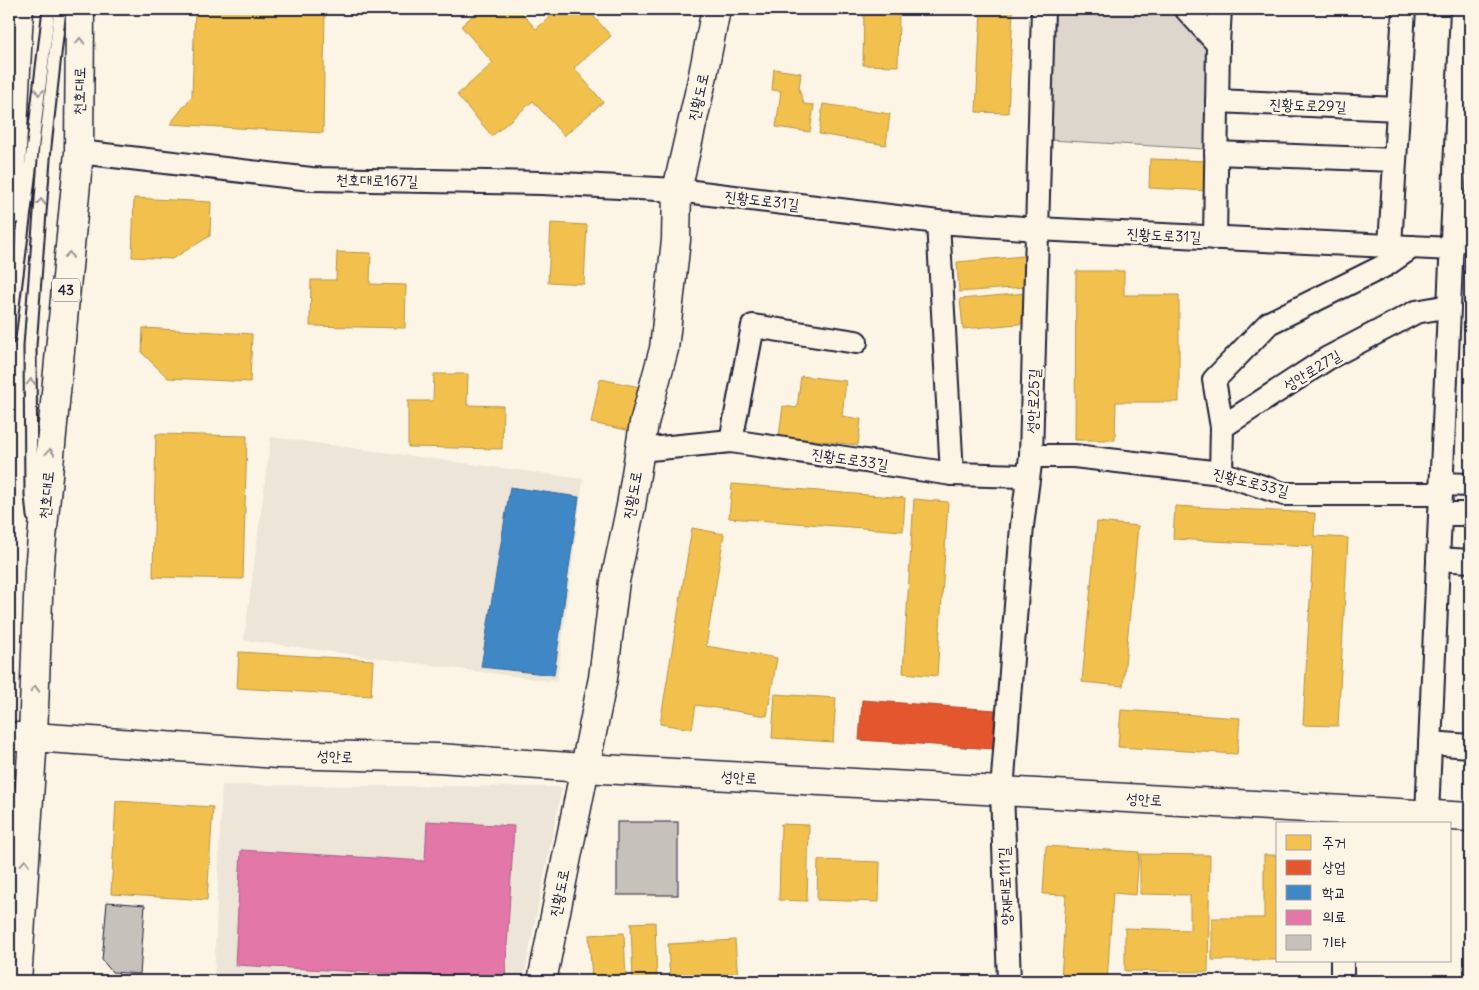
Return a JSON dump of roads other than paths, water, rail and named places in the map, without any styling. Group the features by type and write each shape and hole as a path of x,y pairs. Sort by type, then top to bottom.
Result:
{"main road":[{"path":"9,211 19,9"},
{"name":"천호대로","path":"17,981 21,737 79,152 80,9"},
{"name":"진황도로","path":"542,981 603,678 615,581 631,506 644,422 664,349 676,240 677,190 716,9"},
{"name":"성안로","path":"21,737 280,754 438,758 1002,791 1344,817 1427,815 1470,817"}],"street":[{"name":"성안로25길","path":"1002,791 1022,526 1030,466 1043,9"},
{"path":"1186,9 1218,44"},
{"path":"1215,238 1220,9"},
{"path":"1222,473 1222,427 1214,380 1269,323 1386,265 1401,247 1395,160 1404,9"},
{"path":"1427,815 1449,306 1458,242 1462,9"},
{"name":"진황도로29길","path":"1217,101 1398,109"},
{"name":"천호대로167길","path":"79,152 311,179 542,183 677,190"},
{"path":"1216,153 1395,160"},
{"name":"진황도로31길","path":"677,190 938,222 1037,229 1401,247 1458,242"},
{"path":"938,222 952,474"},
{"name":"성안로27길","path":"1222,427 1328,358 1416,312 1449,306"},
{"path":"731,440 753,326 856,342"},
{"name":"진황도로33길","path":"640,450 731,440 952,474 1030,466 1074,456 1222,473 1284,494 1441,497"},
{"path":"1441,497 1470,485"},
{"path":"1441,497 1470,514"},
{"path":"1438,559 1470,561"},
{"path":"1430,743 1470,746"},
{"name":"양재대로111길","path":"1002,791 1009,981"},
{"path":"1342,962 1342,981"}],"lane":[{"path":"9,338 49,9"},
{"path":"39,570 31,496 30,346 45,146 60,9"}]}
